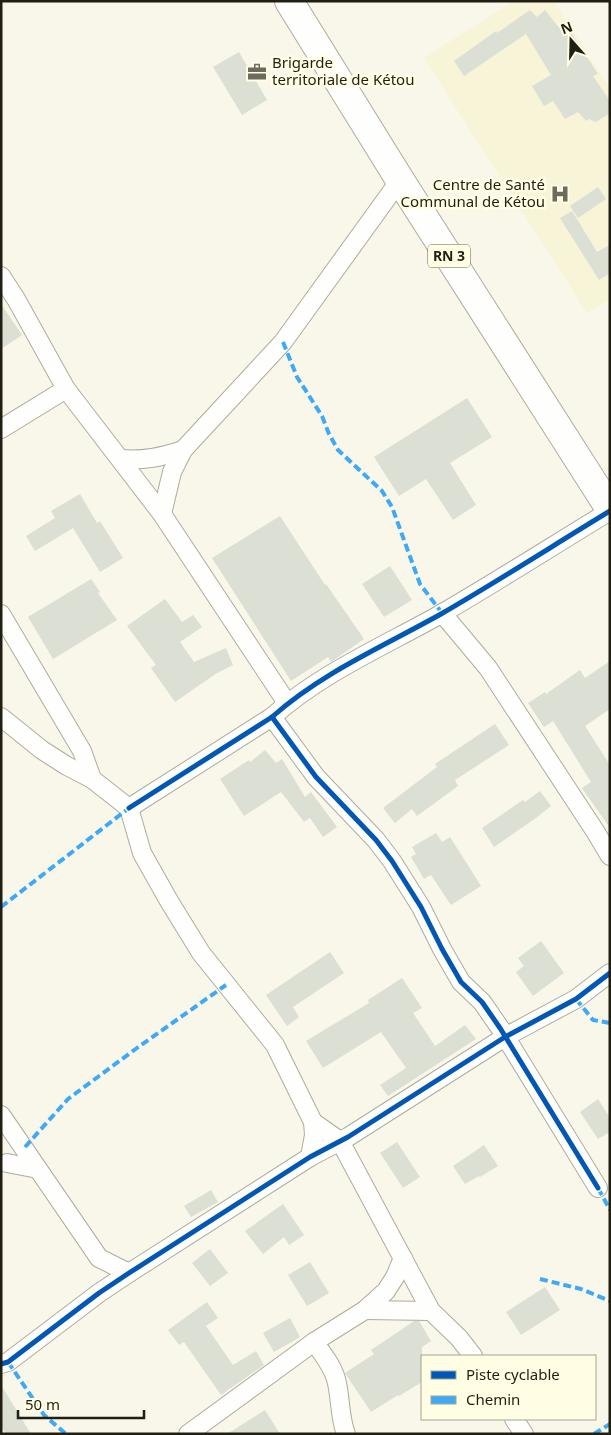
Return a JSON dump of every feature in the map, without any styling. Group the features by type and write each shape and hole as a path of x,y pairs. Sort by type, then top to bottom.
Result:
{"main road":[{"name":"RN 3","path":"289,1 400,180 610,510"}],"street":[{"path":"162,514 172,472 183,450 283,342 400,180"},
{"path":"1,276 16,299 66,389 162,514 287,703"},
{"path":"1,429 66,389"},
{"path":"121,459 140,460 157,458 183,450"},
{"path":"130,808 272,716 287,703 348,665 442,613 610,510"},
{"path":"442,613 488,668 610,856"},
{"path":"1,614 82,751 92,779"},
{"path":"272,716 316,777 376,840 392,861 421,906 461,982 482,1002 598,1188"},
{"path":"1,717 42,750 92,779 130,808 142,852 169,902 202,953 274,1045 313,1122 314,1134 310,1157"},
{"path":"1,1364 8,1362 99,1293 129,1273 310,1157 340,1141 505,1037 576,999 610,973"},
{"path":"1,1115 25,1147 99,1258 129,1273"},
{"path":"313,1122 340,1141 431,1311 459,1338 472,1355"},
{"path":"4,1165 25,1147"},
{"path":"4,1165 38,1168"},
{"path":"99,1258 99,1293"},
{"path":"188,1434 314,1342 365,1310 386,1291 395,1277 403,1258"},
{"path":"365,1310 431,1311"},
{"path":"314,1342 330,1365 336,1379 342,1424 346,1434"},
{"path":"515,1420 524,1434"}],"shaded area":[{"name":"Centre de Santé Communal de Kétou","path":"513,1 554,1 610,89 610,299 587,313 424,58"}],"building":[{"path":"530,10 537,17 545,10 561,30 567,26 598,74 593,76 610,101 610,113 596,122 589,119 586,121 578,112 565,119 553,101 544,106 532,86 551,75 526,34 464,76 454,61 496,31 497,33"},
{"path":"239,52 267,100 242,115 213,67"},
{"path":"598,187 606,199 578,218 570,206"},
{"path":"572,211 597,252 610,245 610,273 599,280 560,218"},
{"path":"1,304 22,335 1,349"},
{"path":"467,398 492,437 450,463 476,505 453,520 426,479 399,496 374,457"},
{"path":"80,494 97,523 100,521 123,558 100,572 73,528 35,551 26,536 55,518 51,511"},
{"path":"280,516 325,585 364,639 331,662 328,657 291,681 212,558"},
{"path":"390,566 412,600 384,617 362,584"},
{"path":"91,579 100,592 98,593 117,620 53,659 28,617"},
{"path":"165,599 182,622 193,615 202,627 180,642 194,662 226,648 233,665 217,673 175,702 151,668 156,665 127,626"},
{"path":"610,661 610,709 585,726 610,765 610,828 582,788 591,782 553,721 544,727 528,703 545,692 546,694 580,670 585,678"},
{"path":"495,724 509,745 455,780 458,786 417,816 412,809 395,823 383,808 437,767 435,764"},
{"path":"265,750 276,763 282,759 305,797 311,792 337,827 323,837 310,818 304,822 281,792 244,816 220,779 249,760 250,762"},
{"path":"540,791 551,806 494,847 482,828 523,800 525,802"},
{"path":"436,833 442,842 450,837 481,886 451,905 431,875 424,879 411,857 416,854 412,847"},
{"path":"541,941 564,973 533,996 516,972 524,966 518,958"},
{"path":"330,952 344,973 293,1007 299,1017 287,1026 266,995"},
{"path":"402,978 422,1008 413,1013 435,1046 465,1025 476,1039 388,1096 380,1085 406,1068 381,1032 323,1068 306,1041 369,1003 368,1000"},
{"path":"598,1099 610,1118 610,1132 598,1139 580,1112"},
{"path":"397,1142 420,1177 403,1188 380,1153"},
{"path":"484,1145 498,1166 465,1184 453,1166"},
{"path":"211,1190 218,1202 191,1217 184,1206"},
{"path":"283,1204 304,1235 289,1245 284,1237 263,1254 245,1231"},
{"path":"210,1249 228,1273 210,1286 192,1263"},
{"path":"310,1262 329,1293 307,1306 288,1275"},
{"path":"545,1287 560,1310 521,1335 506,1312"},
{"path":"207,1302 218,1318 206,1326 233,1365 256,1351 264,1365 221,1395 184,1342 179,1345 168,1330"},
{"path":"290,1318 300,1337 274,1352 263,1333"},
{"path":"414,1321 419,1321 431,1341 422,1347 421,1383 371,1412 345,1373 374,1354 371,1350"},
{"path":"1,1385 31,1434 6,1434 1,1427"},
{"path":"265,1410 280,1434 227,1434"}],"marked path":[{"path":"283,342 297,377 322,416 338,450 382,491 392,507 420,584 442,613"},
{"path":"1,907 129,808"},
{"path":"25,1147 68,1099 226,985"},
{"path":"576,999 593,1020 610,1023"},
{"path":"598,1188 610,1210"},
{"path":"540,1279 581,1289 610,1301"},
{"path":"8,1362 44,1415 66,1434"},
{"path":"594,1434 610,1424"}],"cycle path":[{"path":"129,808 272,717 291,701 332,674 441,614 610,511"},
{"path":"272,717 316,777 376,840 392,861 421,907 461,982 482,1002 500,1028 598,1188"},
{"path":"1,1364 8,1362 99,1293 129,1273 310,1157 348,1137 505,1037 576,999 610,973"}],"place":[{"name":"Brigarde territoriale de Kétou","path":"257,72"},
{"name":"Centre de Santé Communal de Kétou","path":"560,194"}]}
